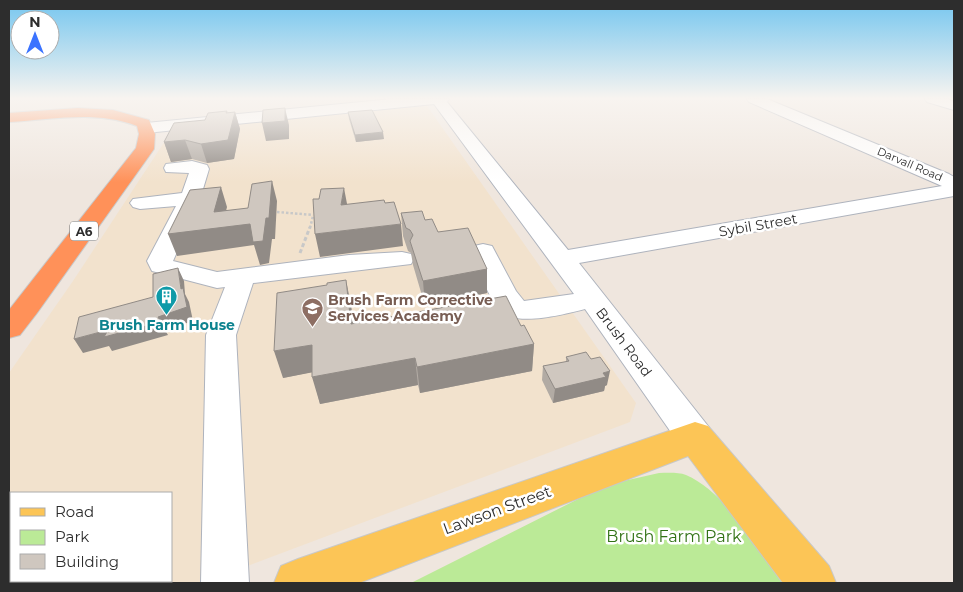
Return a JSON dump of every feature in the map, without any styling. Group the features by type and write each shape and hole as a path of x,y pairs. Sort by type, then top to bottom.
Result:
{"highway":[{"name":"A6","path":"9,328 27,308 145,149 147,140 146,128"}],"main road":[{"name":"Lawson Street","path":"298,583 695,438"},
{"name":"Brush Road","path":"695,438 812,583"}],"street":[{"path":"146,128 158,127"},
{"name":"Brush Road","path":"460,127 695,438"},
{"name":"Darvall Road","path":"818,127 942,178 954,187"},
{"path":"173,168 192,167 200,169 190,199 160,261 162,266 217,280 349,263 402,259"},
{"name":"Sybil Street","path":"562,260 954,187"},
{"path":"140,203 190,199"},
{"path":"483,251 508,301 516,308 527,311 592,299"},
{"path":"225,583 221,335 242,278"}],"path":[{"path":"277,212 313,216 319,214"},
{"path":"291,271 308,235 313,216"}],"shaded area":[{"name":"Brush Farm Corrective Services Academy","path":"195,127 442,127 636,403 630,422 202,583 9,583 9,373 73,281 165,141"}],"green space":[{"name":"Brush Farm Park","path":"659,473 686,475 701,483 714,494 752,538 782,583 411,583 606,485"}],"building":[{"path":"172,127 231,127 228,140 201,144 185,140 164,142"},
{"path":"352,127 380,127 383,132 355,135"},
{"path":"272,181 269,218 266,218 263,241 253,242 250,224 168,234 190,190 221,187 214,212 248,208 252,184"},
{"path":"344,188 341,205 384,200 385,203 394,202 401,224 315,234 313,199 319,199 321,189"},
{"path":"422,211 425,220 432,219 438,232 468,228 487,269 423,281 410,241 413,235 406,228 401,213"},
{"path":"178,268 181,289 183,288 187,307 158,317 161,322 104,337 108,330 74,339 79,317 153,297 153,274"},
{"path":"346,280 351,324 506,296 521,326 524,325 534,344 417,367 415,358 312,377 312,345 274,351 277,293"},
{"path":"586,352 591,359 600,357 610,371 603,373 606,377 555,389 543,366 569,361 566,357"}],"place":[{"name":"Brush Farm House","path":"167,316"},
{"name":"Brush Farm Corrective Services Academy","path":"312,327"}]}
